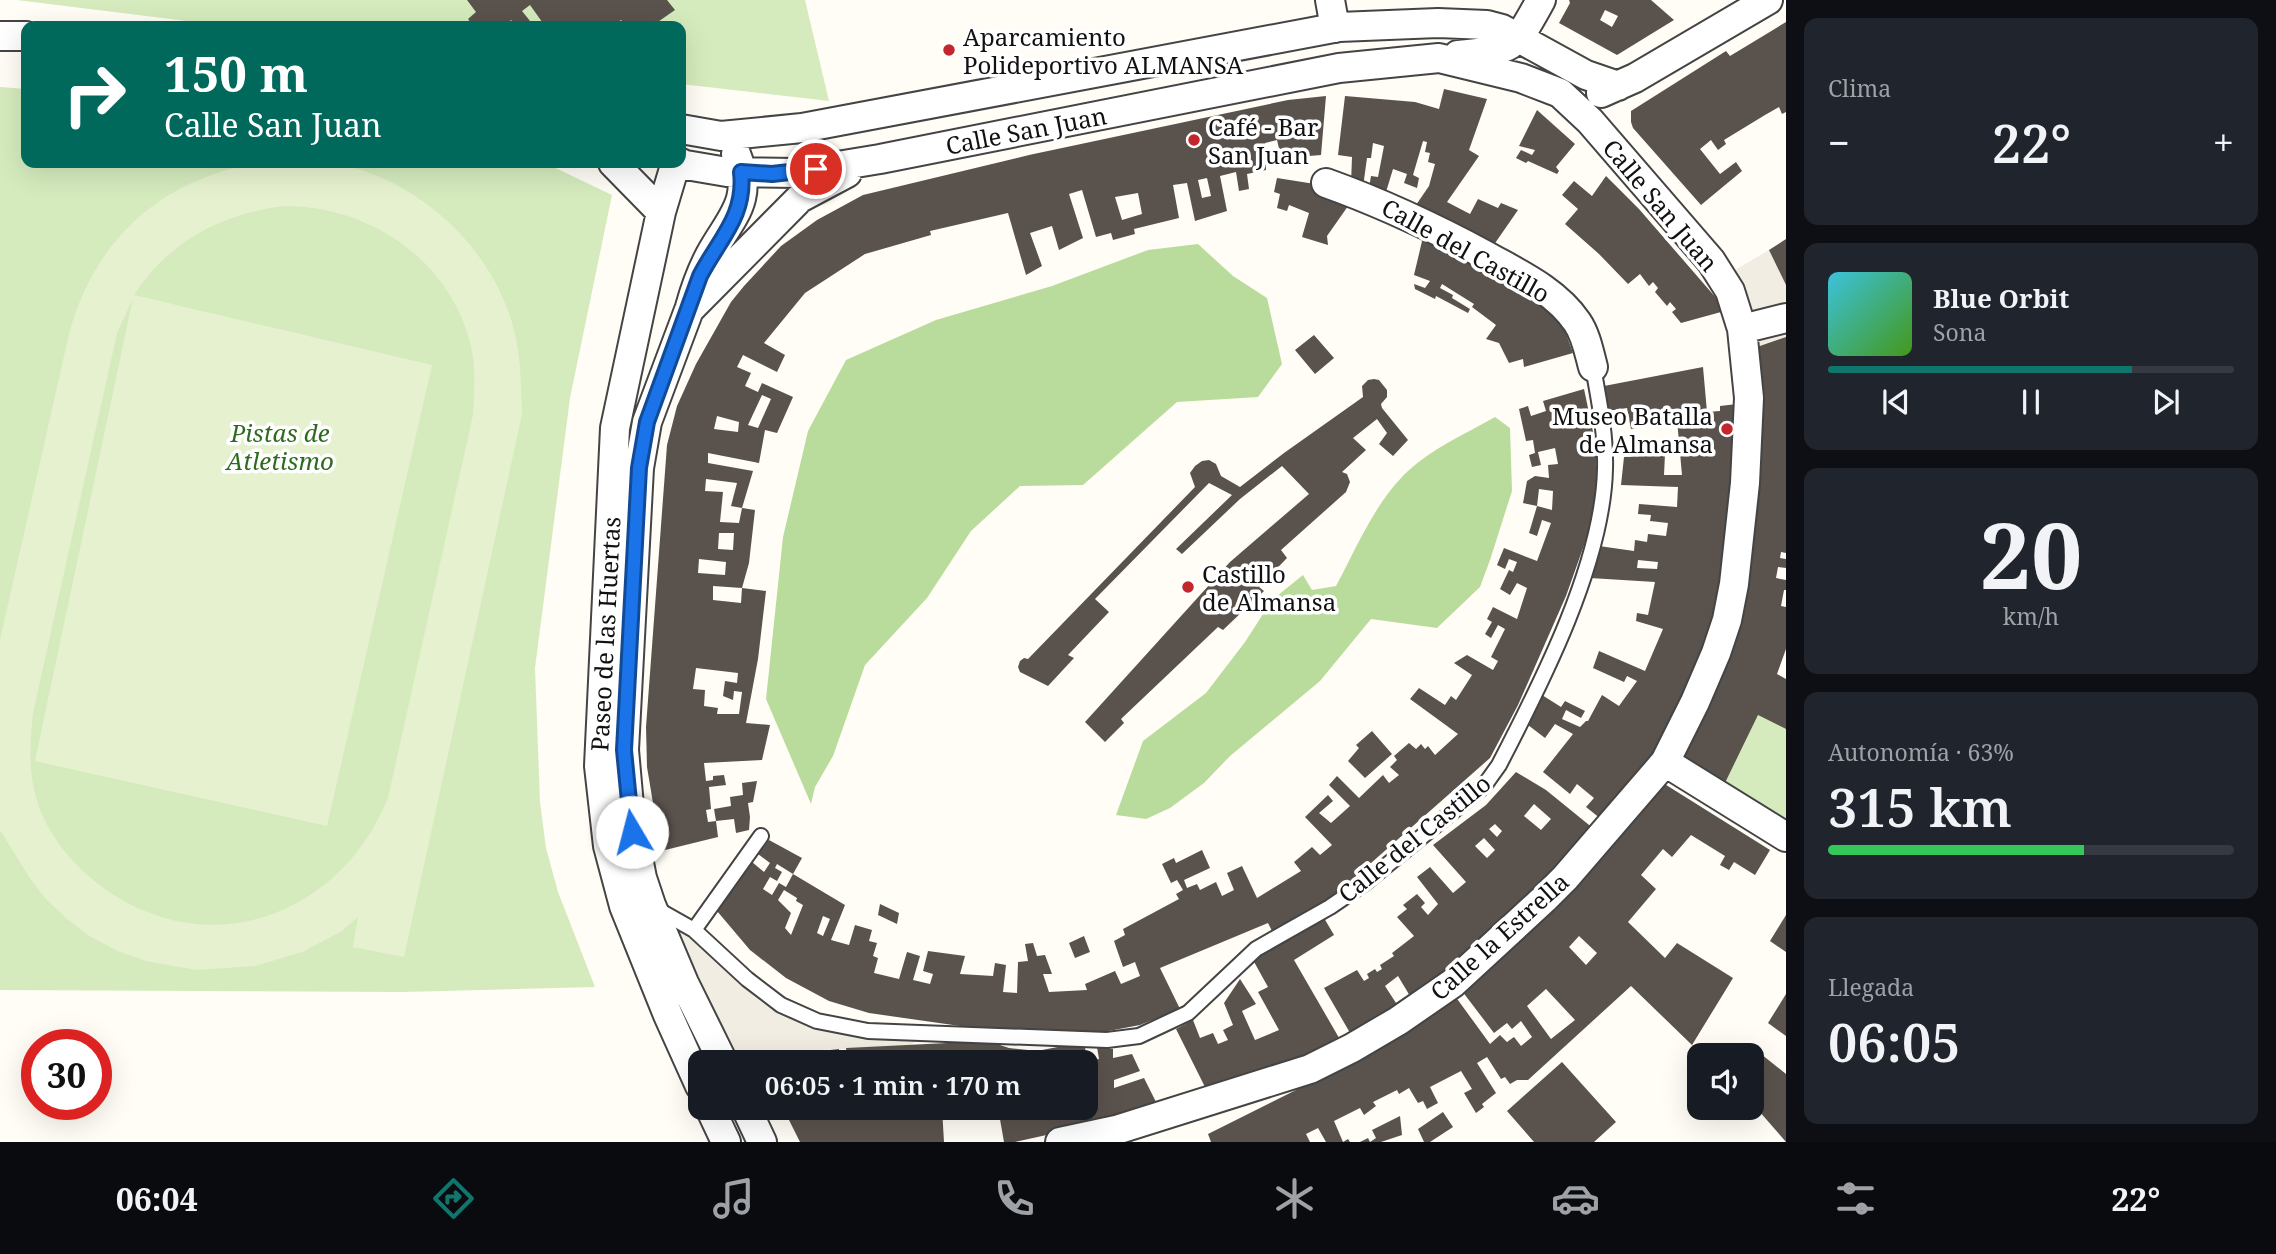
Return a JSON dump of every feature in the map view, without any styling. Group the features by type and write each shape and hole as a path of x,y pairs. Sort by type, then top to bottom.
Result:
{"street":[{"path":"1330,0 1340,28 1355,34 1361,46 1358,59 1343,68"},
{"path":"1520,38 1541,0"},
{"path":"1618,86 1768,0"},
{"name":"Calle San Juan","path":"721,136 803,128 1340,28 1469,23 1502,29 1586,75 1618,86"},
{"name":"Calle San Juan","path":"686,164 712,170 795,173 880,159 1343,68 1497,51 1509,47 1520,38"},
{"name":"Calle San Juan","path":"1438,58 1521,78 1560,93 1594,95 1618,86"},
{"name":"Calle San Juan","path":"1560,93 1590,121 1711,261 1730,291 1742,329 1749,398 1748,442 1730,605 1716,653 1701,690 1665,762"},
{"path":"686,130 721,136"},
{"path":"686,157 721,136"},
{"name":"Paseo de las Huertas","path":"717,1050 684,983 651,905 635,848 626,789 624,750 639,468 647,422 700,276 739,208 743,189 735,152 721,136"},
{"name":"Paseo de las Huertas","path":"689,310 800,198 834,179 880,159"},
{"path":"618,168 660,212"},
{"name":"Paseo de las Huertas","path":"676,168 660,212 615,428 599,766 608,846 624,906 688,1059"},
{"name":"Calle del Castillo","path":"1326,183 1373,199 1416,219 1547,292 1577,323 1593,367"},
{"path":"1742,329 1786,318"},
{"path":"1665,762 1786,837"},
{"name":"Calle la Estrella","path":"1060,1142 1141,1133 1310,1069 1352,1048 1438,995 1565,878 1665,762"},
{"path":"716,1120 726,1142"},
{"path":"752,1120 762,1142"}],"lane":[{"name":"Calle del Castillo","path":"651,905 694,930 747,979 781,1005 817,1021 846,1027 868,1031 1107,1040 1139,1036 1188,1013 1256,949 1319,914 1365,883 1484,786 1499,765 1568,617 1583,578 1598,525 1605,458 1593,367"},
{"path":"694,930 761,836"}],"green space":[{"path":"17,0 805,0 829,101 686,85 686,21 187,21"},
{"name":"Pistas de Atletismo","path":"0,87 21,89 21,168 555,168 612,195 570,398 535,668 540,802 546,848 558,892 595,987 403,992 0,990"},
{"path":"235,168 350,168 393,183 446,220 469,244 489,271 504,300 514,330 522,414 404,957 353,947 358,917 342,931 302,952 255,966 196,970 146,961 120,952 89,936 66,918 31,880 0,830 0,640 69,334 81,300 114,243 136,219 190,184","holes":["285,206 348,216 378,229 428,266 447,291 462,320 472,351 474,375 473,415 388,798 367,839 339,872 306,898 269,916 229,924 187,923 146,911 105,889 83,871 54,837 33,787 30,755 33,713 117,333 133,298 35,761 327,826 432,365 134,295 148,276 181,245 199,233 240,215"]},
{"path":"1198,244 1233,276 1267,298 1282,364 1258,397 1177,402 1083,485 1020,486 971,531 927,598 865,665 833,756 815,787 811,804 766,699 783,537 808,431 846,360 936,320 1052,286 1148,250"},
{"path":"1495,417 1510,428 1512,491 1480,587 1437,628 1371,619 1320,681 1230,756 1204,783 1170,808 1146,819 1116,815 1143,741 1206,693 1245,642 1272,600 1303,575 1312,590 1336,586 1368,526 1396,483 1428,455"},
{"path":"1758,715 1786,729 1786,824 1724,785"}],"shaded area":[{"path":"1769,250 1786,285 1786,337 1754,348 1723,277"},
{"path":"651,905 803,1015 925,1033 910,1046 724,1050"}],"building":[{"path":"467,0 667,0 675,10 659,21 541,21 530,5 522,11 530,21 469,21 468,19 476,12"},
{"path":"1569,0 1651,0 1674,20 1617,55 1559,23 1570,3","holes":["1605,10 1618,16 1612,27 1600,20"]},
{"path":"1786,22 1786,112 1782,114 1779,107 1724,140 1726,144 1718,150 1711,140 1700,149 1720,174 1736,162 1742,171 1701,205 1633,128 1631,111 1726,51 1730,56"},
{"path":"1444,89 1487,99 1469,150 1479,156 1447,202 1470,214 1478,199 1498,208 1501,203 1518,210 1491,249 1453,231 1447,219 1416,205 1429,186 1435,164 1428,162 1430,153 1425,152 1427,142 1423,141 1413,175 1419,178 1417,188 1404,183 1407,174 1393,169 1386,192 1369,188 1371,176 1378,177 1384,146 1373,143 1371,158 1367,158 1363,187 1351,184 1352,157 1338,155 1345,96 1415,102 1439,109"},
{"path":"1326,96 1321,155 1297,157 1295,151 1280,153 1277,140 1265,143 1266,170 1247,174 1249,189 1239,191 1236,172 1220,176 1227,211 1195,221 1187,183 1173,185 1179,218 1134,229 1135,234 1113,240 1111,233 1096,237 1082,190 1069,194 1083,238 1059,250 1052,226 1030,233 1042,266 1026,275 1008,213 930,231 931,235 865,254 805,293 764,343 785,355 777,372 743,355 737,367 751,373 745,386 758,392 762,383 793,397 777,433 765,430 759,463 708,453 708,463 753,471 742,508 755,510 749,563 742,588 766,591 758,659 746,723 770,725 762,760 704,763 706,781 713,780 713,776 724,775 726,785 709,787 711,809 706,810 708,822 716,821 718,837 661,851 647,767 646,727 667,445 677,406 696,364 731,302 744,286 781,246 817,220 863,195 1029,155 1288,100","holes":["1207,178 1211,196 1202,198 1198,180","1138,193 1142,214 1122,220 1115,197","762,395 771,399 758,428 748,425","717,416 739,422 738,432 714,429","706,479 737,483 731,506 742,508 739,523 720,522 723,492 705,491","719,533 734,533 733,550 718,549","699,559 726,562 725,575 698,573","713,586 742,588 741,603 713,600","696,668 738,673 737,683 725,681 723,696 733,700 734,691 742,692 739,714 717,714 718,708 704,706 705,690 693,689"]},
{"path":"1537,110 1575,144 1556,167 1559,171 1557,174 1516,158 1521,150 1532,155 1535,150 1519,146"},
{"path":"1606,176 1639,209 1717,299 1721,312 1681,323 1672,312 1676,309 1670,302 1667,306 1655,292 1658,288 1653,282 1649,286 1640,274 1628,284 1565,224 1578,209 1562,195 1574,181 1592,196"},
{"path":"1277,178 1315,184 1353,199 1327,236 1328,245 1302,237 1309,213 1289,205 1287,211 1277,208 1280,194 1274,192"},
{"path":"1423,237 1495,272 1555,313 1573,353 1524,367 1523,359 1509,363 1499,343 1486,339 1496,325 1472,307 1474,304 1442,284 1440,288 1470,309 1468,313 1436,296 1435,299 1415,289 1414,284 1425,288 1430,281 1414,275"},
{"path":"1786,239 1786,285 1769,250"},
{"path":"1314,335 1334,358 1315,374 1295,350"},
{"path":"1786,337 1786,553 1781,552 1780,558 1786,559 1786,568 1778,567 1776,578 1786,580 1781,606 1786,607 1786,649 1777,674 1786,679 1786,729 1758,715 1724,785 1679,759 1739,624 1754,348"},
{"path":"1703,367 1707,412 1720,411 1720,406 1737,404 1733,531 1713,629 1687,699 1647,766 1601,819 1586,807 1594,798 1577,784 1570,794 1543,772 1573,734 1555,724 1545,738 1528,725 1542,695 1561,707 1565,701 1585,711 1581,718 1566,710 1562,719 1580,727 1588,721 1602,695 1619,706 1637,681 1627,676 1624,682 1593,668 1599,651 1645,671 1663,629 1636,621 1637,613 1648,615 1655,582 1590,578 1599,546 1634,551 1635,540 1647,542 1648,534 1666,536 1668,523 1650,521 1651,515 1638,514 1639,504 1677,507 1678,487 1621,485 1624,457 1665,454 1664,475 1682,475 1677,420 1631,429 1627,408 1608,411 1604,386","holes":["1638,560 1658,562 1657,569 1637,568"]},
{"path":"1368,380 1379,380 1387,390 1382,408 1408,440 1393,456 1379,444 1387,433 1377,419 1353,438 1366,450 1342,472 1347,474 1350,482 1346,492 1281,550 1287,558 1259,587 1264,591 1223,630 1218,627 1121,719 1124,723 1105,742 1085,722 1230,562 1309,494 1282,466 1240,499 1182,554 1176,549 1232,495 1209,483 1095,599 1109,612 1068,655 1074,658 1048,686 1020,672 1020,661 1028,659 1195,487 1190,473 1195,466 1209,460 1216,464 1221,476 1240,487 1363,397 1362,386"},
{"path":"1584,389 1596,446 1593,520 1566,596 1518,705 1490,758 1328,901 1273,933 1268,923 1160,968 1180,1009 1140,1025 1103,1032 960,1026 869,1013 829,1001 786,978 750,950 717,911 752,862 764,872 770,863 758,854 769,840 802,858 793,874 845,905 831,940 849,945 855,925 872,930 869,941 877,943 873,956 878,958 874,973 899,979 907,952 920,956 913,980 930,984 933,974 923,971 928,951 965,956 960,974 993,976 995,963 1006,965 1003,992 1017,993 1018,962 1028,961 1025,944 1033,943 1037,956 1045,955 1052,974 1043,974 1049,992 1087,990 1085,984 1115,971 1121,984 1140,976 1135,962 1123,967 1114,941 1125,935 1123,929 1179,899 1176,894 1183,890 1177,880 1171,883 1162,864 1174,858 1176,863 1202,850 1210,868 1184,880 1187,888 1197,884 1200,890 1216,882 1222,896 1234,890 1227,873 1242,866 1257,898 1301,871 1294,862 1312,847 1320,855 1332,845 1305,817 1328,795 1333,801 1319,813 1331,823 1350,806 1329,785 1337,776 1359,798 1383,775 1389,783 1399,775 1390,767 1397,760 1394,756 1409,743 1416,749 1421,744 1425,749 1428,746 1435,755 1458,734 1410,699 1419,688 1445,705 1451,696 1456,700 1472,675 1454,663 1467,655 1493,670 1498,661 1491,657 1505,629 1498,625 1491,638 1485,634 1492,622 1487,619 1493,607 1517,619 1527,588 1517,583 1510,595 1500,589 1509,570 1513,572 1517,562 1509,559 1505,569 1497,565 1504,548 1537,561 1551,523 1542,520 1537,536 1529,533 1537,506 1523,503 1527,481 1535,476 1549,478 1548,465 1558,464 1555,448 1538,452 1541,465 1532,467 1529,455 1535,453 1533,440 1526,441 1519,409 1528,406 1531,416 1546,411 1543,401","holes":["1539,489 1553,491 1552,510 1537,506","777,864 793,874 786,887 779,883 772,895 763,889 770,877 777,881 782,872 775,868","784,890 803,905 791,935 785,928 791,913 778,900","823,916 830,919 823,936 817,933"]},
{"path":"1372,731 1392,754 1365,778 1348,761 1359,748 1356,745"},
{"path":"1516,772 1546,790 1594,829 1556,873 1413,1001 1398,976 1385,986 1396,1003 1404,998 1408,1004 1353,1038 1324,988 1357,970 1364,981 1369,978 1367,974 1375,969 1377,972 1382,969 1380,965 1394,956 1392,953 1414,936 1397,917 1407,909 1403,905 1417,894 1425,903 1421,907 1428,915 1438,904 1417,877 1430,867 1453,893 1466,882 1433,845 1486,805","holes":["1534,804 1551,819 1541,830 1524,816","1495,824 1502,831 1497,837 1489,829","1484,838 1495,850 1487,858 1475,846"]},
{"path":"757,781 753,802 748,803 749,830 736,833 734,819 716,821 714,809 731,806 730,797 743,795 742,783"},
{"path":"1663,783 1770,850 1755,875 1734,862 1729,870 1720,865 1725,856 1691,835 1672,857 1663,849 1641,875 1656,889 1628,922 1665,958 1677,943 1733,978 1693,1043 1690,1043 1631,986 1528,1080 1517,1080 1510,1084 1505,1077 1501,1079 1487,1057 1477,1063 1496,1093 1482,1104 1484,1107 1476,1113 1464,1093 1472,1089 1461,1071 1430,1087 1438,1103 1427,1109 1423,1101 1418,1103 1409,1088 1399,1094 1397,1090 1373,1102 1376,1106 1364,1115 1360,1108 1334,1121 1343,1142 1326,1142 1318,1128 1306,1134 1310,1142 1211,1142 1208,1134 1326,1075 1455,996 1490,1044 1500,1035 1507,1042 1514,1037 1521,1046 1532,1037 1521,1021 1512,1029 1507,1023 1494,1033 1462,991","holes":["1579,936 1597,953 1586,965 1569,947","1546,989 1575,1020 1551,1039 1527,1006"]},
{"path":"880,904 899,913 897,924 878,915"},
{"path":"1786,915 1786,952 1770,941"},
{"path":"1324,918 1334,935 1294,960 1342,1043 1288,1071 1282,1063 1205,1087 1176,1029 1193,1020 1200,1038 1213,1033 1218,1044 1228,1040 1223,1030 1233,1025 1224,1003 1240,979 1256,1004 1242,1011 1255,1040 1279,1030 1258,992 1268,987 1253,960"},
{"path":"1084,936 1090,952 1075,958 1069,943"},
{"path":"1786,994 1786,1036 1768,1023"},
{"path":"988,1041 1009,1048 1028,1050 846,1050"},
{"path":"1068,1045 1085,1046 1085,1050 1042,1050"},
{"path":"1097,1047 1113,1049 1113,1058 1132,1054 1140,1071 1114,1080 1114,1088 1144,1078 1156,1102 1098,1120"},
{"path":"1764,1056 1786,1074 1786,1142 1764,1117"},
{"path":"1562,1062 1616,1122 1594,1142 1534,1142 1507,1111"},
{"path":"1443,1112 1453,1127 1430,1142 1424,1142 1418,1129"},
{"path":"1400,1116 1402,1135 1381,1142 1370,1142 1376,1138 1372,1130"},
{"path":"789,1120 943,1120 944,1142 800,1142"},
{"path":"1000,1120 1097,1120 1051,1134 1004,1142"}],"place":[{"name":"Aparcamiento Polideportivo ALMANSA","path":"949,50"},
{"name":"Café - Bar San Juan","path":"1194,140"},
{"name":"Museo Batalla de Almansa","path":"1727,429"},
{"name":"Castillo de Almansa","path":"1188,587"}],"route":[{"path":"632,832 624,750 639,468 647,422 700,276 739,208 743,189 741,172 772,174 816,169"}]}
